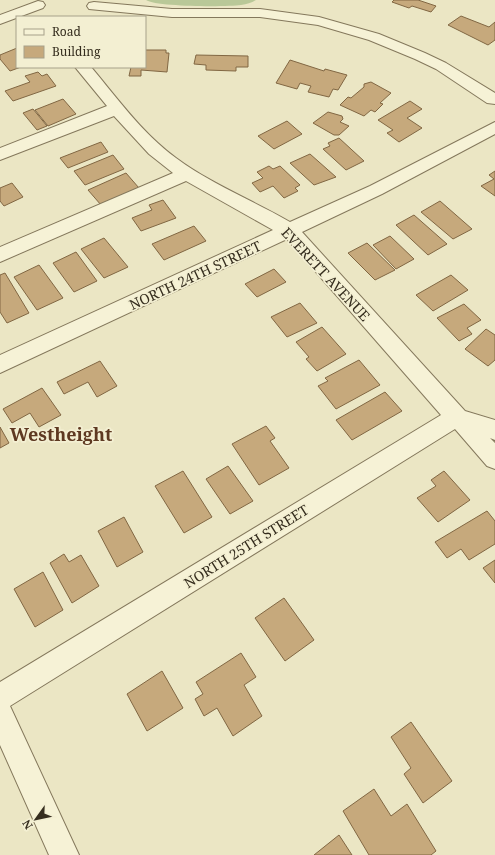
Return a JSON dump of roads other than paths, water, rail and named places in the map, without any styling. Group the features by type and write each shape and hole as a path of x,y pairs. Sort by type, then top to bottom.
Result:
{"street":[{"path":"138,0 156,10"},
{"path":"93,7 155,16 172,13 264,6 319,21 374,37 441,66 494,99 489,108 495,119"},
{"path":"93,7 156,10 172,13"},
{"path":"1,16 32,10"},
{"name":"EVERETT AVENUE","path":"84,68 155,150 187,174 262,213 290,231 495,459"},
{"path":"0,154 118,108"},
{"name":"NORTH 24TH STREET","path":"0,364 376,190 495,128"},
{"path":"0,255 187,174"},
{"path":"456,417 495,430"},
{"name":"NORTH 25TH STREET","path":"0,697 456,417"},
{"path":"0,714 64,855"}],"district":[{"name":"Westheight","path":"61,434"}]}
